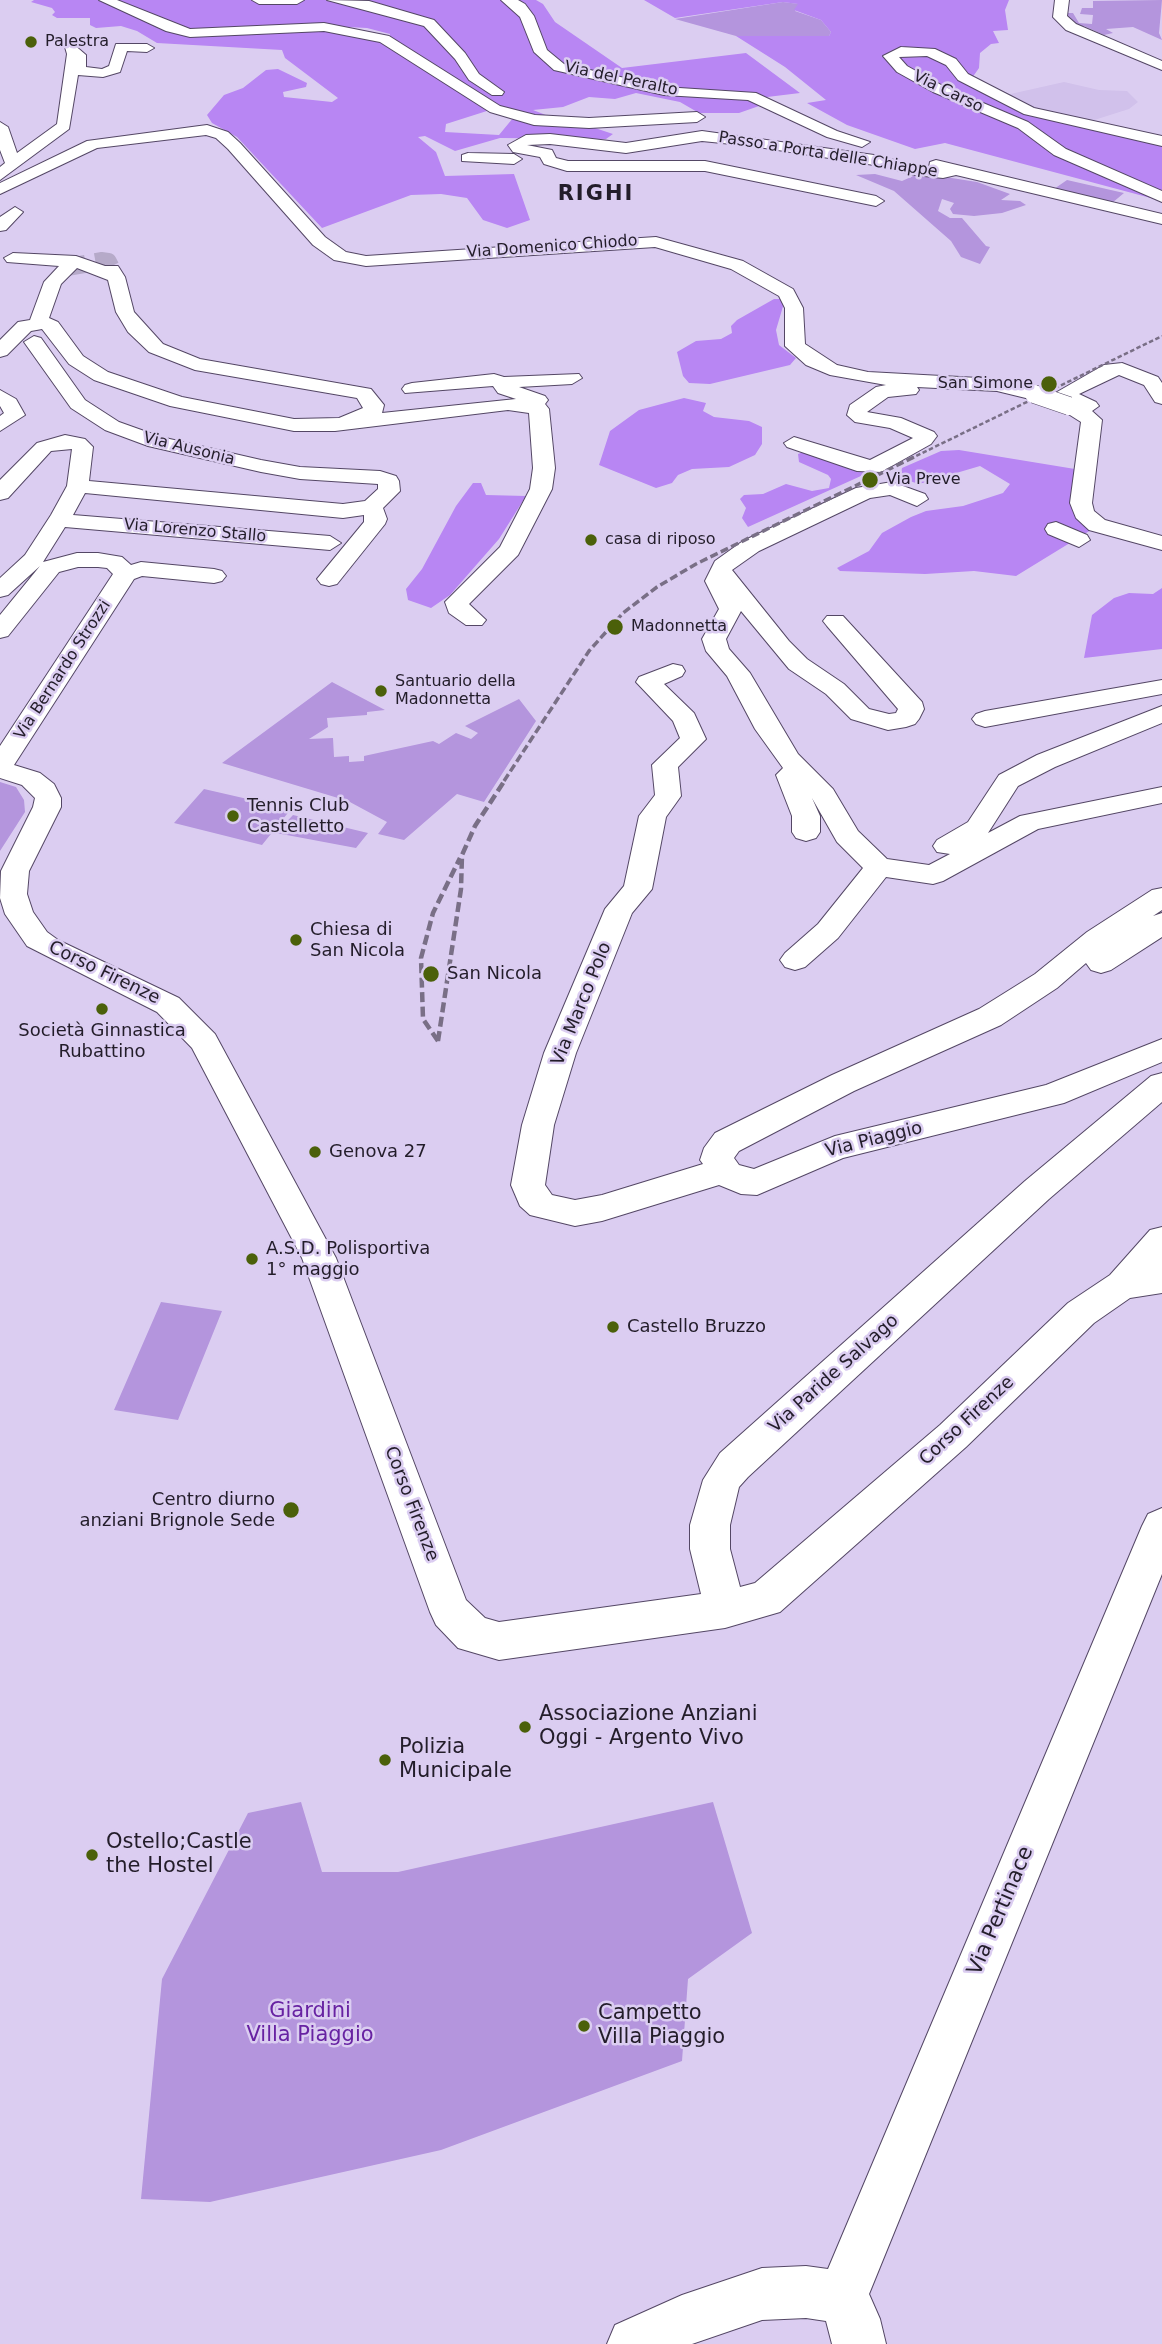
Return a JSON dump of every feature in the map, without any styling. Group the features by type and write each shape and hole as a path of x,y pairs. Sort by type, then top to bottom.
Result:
{"street":[{"path":"106,0 171,28 190,33 324,27 384,39 503,112 548,122 713,117"},
{"path":"259,0 297,0"},
{"path":"334,0 369,5 429,23 460,56 474,77 519,108 572,123"},
{"name":"Via del Peralto","path":"508,0 520,7 527,16 541,52 559,67 664,91 762,102 832,134 886,150"},
{"path":"1062,0 1060,17 1071,27 1162,66"},
{"path":"0,127 6,169 64,126 73,50 79,55 79,71 103,73 115,69 118,50 121,47 147,48"},
{"name":"Via Carso","path":"1162,141 1029,111 962,77 951,62 930,52 901,51 890,56 902,69 938,89 1023,125 1060,152 1162,197"},
{"path":"780,129 866,149 886,150 956,170 1162,219"},
{"name":"Via Domenico Chiodo","path":"0,189 72,153 108,140 207,130 222,135 234,146 319,241 340,256 366,261 622,242 656,242 737,265 787,293 794,308 795,346 823,366 859,376 998,385 1069,406 1092,420"},
{"name":"Passo a Porta delle Chiappe","path":"554,164 546,153 519,149 516,145 526,140 550,139 610,145 702,136 874,160 915,170 946,173 956,170"},
{"path":"234,146 229,147 226,153 243,176"},
{"name":"Passo a Porta delle Chiappe","path":"468,158 514,164 587,167 705,166 876,201"},
{"path":"0,200 35,192"},
{"path":"0,226 15,212"},
{"path":"13,258 76,261 114,274 125,312 135,328 164,352 195,364 361,391 374,405 370,415 335,425"},
{"path":"0,351 29,327 53,282 68,267"},
{"path":"29,327 50,325 61,344 80,364 102,376 142,391 177,402 294,425 335,425 508,404 539,409"},
{"name":"Via Ausonia","path":"29,327 78,404 113,426 155,442 261,466 300,472 366,475 388,481 388,491 372,507 376,519 374,524 329,579"},
{"path":"1162,398 1151,382 1122,369 1111,369 1066,392 1067,396 1097,410 1092,420 1080,503 1087,516 1102,527 1162,543"},
{"path":"412,389 465,382 572,379"},
{"name":"Via Domenico Chiodo","path":"794,443 857,466 873,467 925,440 927,436 894,422 857,415 857,409 883,391 916,390 992,404 999,402 1001,398 990,392 940,387 935,381"},
{"path":"474,620 459,610 457,602 510,550 541,489 544,468 537,398 505,389 500,382"},
{"path":"0,396 9,403 15,415 0,425"},
{"path":"0,493 47,445 74,442 83,450 78,486 60,520 34,559 0,590"},
{"path":"78,486 343,511 372,507"},
{"path":"835,621 909,702 911,711 906,719 888,722 860,714 835,689 789,655 731,580 722,576 720,570 751,546 864,493 892,488 917,499"},
{"name":"Via Lorenzo Stallo","path":"60,520 330,543"},
{"path":"1056,528 1076,542 1102,527"},
{"path":"0,631 51,567 77,560 122,569 214,576"},
{"name":"Via Bernardo Strozzi","path":"0,768 122,569"},
{"path":"722,576 717,584 732,609 714,639 714,644 738,673 768,729 798,772 824,796 847,836 879,867 939,874 1030,822 1162,795"},
{"name":"Via Marco Polo","path":"673,671 648,682 687,720 693,739 665,765 668,796 653,816 638,889 619,909 560,1053 538,1125 528,1185 532,1197 542,1206 575,1213 602,1208 722,1171"},
{"path":"985,719 1162,687"},
{"path":"921,874 915,868 917,864 978,828 1008,781 1046,761 1162,714"},
{"name":"Corso Firenze","path":"0,768 31,779 45,790 48,798 47,807 15,871 13,894 19,914 37,939 48,947 168,1005 189,1023 204,1042 319,1258 450,1612 465,1629 485,1639 499,1641 725,1609 755,1604 774,1593 953,1436 1081,1312 1122,1285 1162,1240"},
{"path":"798,772 789,775 806,816 806,832"},
{"path":"795,960 828,931 879,867"},
{"path":"722,1171 717,1156 726,1142 843,1083 990,1017 1046,981 1097,939 1162,897"},
{"path":"1046,981 1056,986 1069,984 1162,923"},
{"name":"Via Piaggio","path":"722,1171 741,1181 757,1182 835,1148 1053,1094 1162,1050"},
{"name":"Via Paride Salvago","path":"725,1609 710,1549 713,1502 722,1480 734,1465 1047,1181 1162,1084"},
{"name":"Via Paride Salvago","path":"844,1338 1020,1186 1047,1181"},
{"name":"Corso Firenze","path":"1122,1285 1162,1279"},
{"name":"Via Pertinace","path":"850,2320 1162,1526"},
{"path":"634,2344 682,2321 762,2294 806,2292 850,2320"}],"shaded area":[{"path":"100,0 167,29 322,29 381,40 490,110 446,124 445,132 499,135 513,118 541,124 595,128 613,134 606,139 500,138 455,151 425,136 418,137 436,152 445,176 514,174 530,220 507,228 483,220 467,198 441,194 411,195 322,228 237,137 212,123 207,115 224,95 243,88 266,70 278,69 307,83 306,87 283,92 284,97 332,102 338,98 285,58 282,50 157,43 137,31 121,26 96,28 90,25 90,18 57,18 52,15 55,12 52,8 31,2"},
{"path":"116,0 536,0 543,4 555,22 622,68 746,53 800,93 759,98 759,106 739,113 699,113 680,102 636,93 615,99 589,97 563,107 533,110 556,119 507,112 390,39 390,34 367,28 292,24 191,30"},
{"path":"644,0 1009,0 1005,10 1008,30 993,31 999,43 991,44 980,53 979,68 972,78 1017,108 1162,143 1162,201 945,143 915,149 847,125 807,103 826,100 785,67 736,36 829,36 831,32 821,20 794,10 798,4 783,2 675,18"},
{"path":"1064,82 1099,90 1127,91 1138,102 1129,109 1088,122 1045,112 1006,95"},
{"path":"774,299 781,299 784,303 776,330 779,345 796,358 790,365 710,384 689,383 683,376 677,352 696,341 721,339 732,333 731,326 737,320"},
{"path":"684,398 706,403 703,411 714,417 749,421 762,427 762,444 755,455 729,467 692,469 678,475 672,483 656,488 599,465 610,431 639,410"},
{"path":"959,450 1081,470 1091,530 1016,576 974,571 925,574 840,571 837,568 869,551 882,533 911,517 926,511 963,506 1003,493 1010,484 980,466 919,484 900,478 902,468 941,451"},
{"path":"806,451 872,471 748,527 742,518 746,508 740,499 744,495 763,494 786,484 812,491 829,488 831,479 828,475 799,462 798,454"},
{"path":"473,483 481,483 486,495 526,496 499,539 450,595 431,608 408,600 406,589 422,569 456,506"},
{"path":"1162,588 1162,649 1084,658 1092,615 1114,598 1129,593 1153,594"}],"green space":[{"path":"1162,0 1159,33 1162,40 1133,27 1106,29 1113,33 1104,35 1084,26 1076,28 1064,13 1073,13 1079,23 1092,24 1093,15 1080,14 1082,8 1093,8 1093,1"},
{"path":"783,2 799,4 795,11 821,20 831,32 829,36 736,36 675,19"},
{"path":"920,173 977,182 1010,194 1001,200 1020,201 1026,205 1002,213 974,216 953,214 950,209 954,203 942,199 938,211 950,218 962,218 986,246 990,247 980,264 961,257 951,241 894,191 856,175 875,174 902,181"},
{"path":"1067,180 1124,193 1112,203 1054,189"},
{"path":"332,682 385,710 367,712 367,715 327,718 328,727 309,739 333,738 334,757 349,756 349,762 364,761 364,756 433,741 439,744 456,733 471,739 478,733 465,726 519,699 536,721 484,802 457,794 404,840 378,834 387,822 348,801 222,763"},
{"path":"0,782 16,787 24,800 25,812 0,851"},
{"name":"Tennis Club Castelletto","path":"204,789 291,809 262,845 174,823"},
{"path":"293,815 368,833 356,848 276,833"},
{"path":"161,1302 222,1311 178,1420 114,1410"},
{"name":"Giardini Villa Piaggio","path":"301,1802 322,1872 398,1872 713,1802 752,1933 688,1979 682,2061 441,2150 210,2202 141,2199 162,1979 248,1813"}],"tunnel":[{"path":"68,267 101,261 108,262 112,270"}],"railway":[{"path":"910,459 1162,336"},
{"path":"504,781 589,651 623,613 657,587 696,564 914,457"},
{"path":"460,858 433,913 421,958 423,1019 438,1041 461,889 462,855 475,826 505,780"}],"place":[{"name":"Palestra","path":"31,42"},
{"name":"San Simone","path":"1049,384"},
{"name":"Via Preve","path":"870,480"},
{"name":"casa di riposo","path":"591,540"},
{"name":"Madonnetta","path":"615,627"},
{"name":"Santuario della Madonnetta","path":"381,691"},
{"name":"Tennis Club Castelletto","path":"233,816"},
{"name":"Chiesa di San Nicola","path":"296,940"},
{"name":"San Nicola","path":"431,974"},
{"name":"Società Ginnastica Rubattino","path":"102,1009"},
{"name":"Genova 27","path":"315,1152"},
{"name":"A.S.D. Polisportiva 1° maggio","path":"252,1259"},
{"name":"Castello Bruzzo","path":"613,1327"},
{"name":"Centro diurno anziani Brignole Sede","path":"291,1510"},
{"name":"Associazione Anziani Oggi - Argento Vivo","path":"525,1727"},
{"name":"Polizia Municipale","path":"385,1760"},
{"name":"Ostello;Castle the Hostel","path":"92,1855"},
{"name":"Campetto Villa Piaggio","path":"584,2026"}],"district":[{"name":"RIGHI","path":"596,195"}]}
